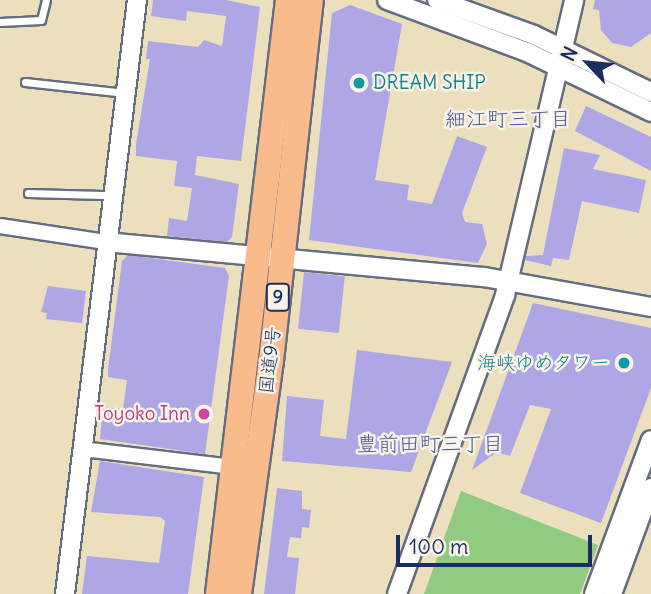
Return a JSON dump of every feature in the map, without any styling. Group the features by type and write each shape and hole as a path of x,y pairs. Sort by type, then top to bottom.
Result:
{"highway":[{"name":"国道9号","path":"239,594 271,258 288,0"},
{"name":"国道9号","path":"218,594 232,467 271,258 310,0"}],"street":[{"path":"65,594 136,0"},
{"path":"387,0 557,65 651,112"},
{"path":"437,0 562,47 651,92"},
{"path":"397,594 508,281 574,0"},
{"path":"0,226 106,242 508,281 651,307"},
{"path":"594,594 651,440"},
{"path":"82,449 232,467"},
{"path":"612,594 651,488"}],"lane":[{"path":"0,22 41,20 46,0"},
{"path":"26,82 116,92"},
{"path":"28,192 103,195"}],"green space":[{"path":"461,491 598,545 580,594 424,594"}],"building":[{"path":"153,0 226,0 260,7 241,161 197,156 195,175 239,184 232,237 227,242 167,236 169,218 187,221 192,188 174,186 177,161 136,156 150,59 146,59 148,41 198,47 204,40 222,46 226,16 187,11 186,21 151,16"},
{"path":"595,0 651,0 651,33 631,47 612,43 601,30 599,10 593,9"},
{"name":"DREAM SHIP","path":"350,5 402,24 375,180 409,185 407,200 432,204 457,136 487,147 462,213 465,222 482,224 487,244 478,263 309,240 332,13"},
{"path":"586,106 651,137 651,171 575,131"},
{"path":"564,148 600,155 593,169 646,180 639,213 582,201 569,260 553,258 551,266 525,260 526,256 543,255"},
{"path":"128,255 225,268 229,276 205,454 100,439 103,407 123,409 127,380 108,377 108,369 122,261"},
{"path":"304,272 345,276 339,333 298,329"},
{"path":"48,286 86,291 82,323 46,319 47,313 41,312"},
{"path":"533,303 651,328 651,388 601,523 520,493 551,409 530,405 510,456 497,452 472,470"},
{"path":"357,350 452,362 411,472 282,461 287,396 324,400 320,436 346,439"},
{"path":"100,461 204,477 188,594 82,594 87,556 159,563 165,521 160,517 91,512"},
{"path":"277,488 302,491 302,509 311,510 309,528 302,527 301,538 290,537 287,557 299,558 295,594 264,594"}],"place":[{"name":"DREAM SHIP","path":"359,83"},
{"name":"海峡ゆめタワー","path":"624,363"},
{"name":"Toyoko Inn","path":"204,414"}],"district":[{"name":"細江町三丁目","path":"508,119"},
{"name":"豊前田町三丁目","path":"430,444"}]}
